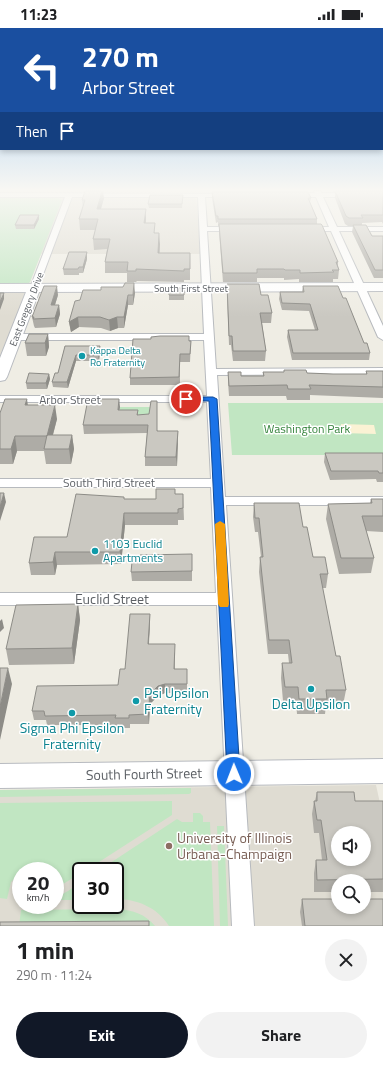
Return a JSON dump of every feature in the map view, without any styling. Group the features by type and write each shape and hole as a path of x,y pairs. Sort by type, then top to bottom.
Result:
{"street":[{"name":"East Gregory Drive","path":"0,377 55,233"},
{"path":"203,233 243,926"},
{"path":"336,233 383,337"},
{"name":"South First Street","path":"0,288 383,287"},
{"path":"15,337 209,337"},
{"path":"211,372 383,371"},
{"name":"Arbor Street","path":"0,400 213,399"},
{"name":"South Third Street","path":"0,483 218,483"},
{"path":"219,501 383,501"},
{"name":"Euclid Street","path":"0,599 224,599"},
{"name":"South Fourth Street","path":"0,776 383,771"}],"shaded area":[{"path":"0,233 199,233 201,254 41,254 0,356"},
{"name":"University of Illinois Urbana-Champaign","path":"376,785 383,817 383,926 0,926 0,790"}],"green space":[{"path":"0,233 49,233 30,282 27,284 0,285"},
{"name":"Washington Park","path":"228,403 383,403 383,455 232,455"},
{"path":"120,407 150,407 149,418 118,418"},
{"path":"191,788 191,793 189,794 0,797 0,790"},
{"path":"172,801 172,815 99,862 72,862 72,879 64,883 64,862 12,862 12,881 7,899 0,898 0,803"},
{"path":"193,813 200,813 203,816 203,822 210,822 214,926 169,926 159,914 146,905 124,899 124,862 112,862 177,819 182,822 193,822"},
{"path":"217,826 224,826 228,926 220,926"},
{"path":"72,888 72,900 64,900 64,893"},
{"path":"72,909 72,914 124,914 124,910 129,910 147,918 155,926 19,926 20,914 64,914 64,910"}],"sand":[{"path":"341,424 374,425 376,434 342,433"}],"building":[{"path":"95,233 159,233 158,253 190,253 190,269 184,269 184,271 136,269 136,271 127,271 128,262 105,262 110,239 93,239"},
{"path":"220,233 325,233 338,262 336,262 339,270 332,270 334,272 300,273 300,270 257,269 257,273 223,273"},
{"path":"357,233 370,233 372,236 383,236 383,270 375,270"},
{"path":"69,252 87,252 83,267 79,267 78,269 63,269"},
{"path":"125,283 134,283 133,295 128,295 124,317 117,317 109,320 100,317 78,317 69,322 75,301 80,300 83,290 101,290 101,287 123,287"},
{"path":"227,284 259,284 261,295 268,295 272,313 260,313 266,351 233,351 232,336 229,336"},
{"path":"44,286 57,286 51,305 59,305 55,318 33,319 34,317 32,317"},
{"path":"303,286 338,286 343,298 346,298 364,343 367,343 370,353 293,353 288,330 318,330 310,304 282,303 280,292 304,292"},
{"path":"169,288 184,288 184,295 169,295"},
{"path":"0,293 4,293 0,302"},
{"path":"29,334 48,334 45,343 25,343"},
{"path":"189,336 189,341 191,341 190,354 180,354 179,377 130,378 133,339 151,339 151,337"},
{"path":"65,346 100,346 98,355 76,355 67,382 52,382 55,373 58,373"},
{"path":"284,370 306,370 307,373 333,374 367,374 366,371 383,371 383,387 309,385 311,389 288,389 287,385 229,386 228,372 241,372 241,376 264,376 263,372 284,372"},
{"path":"29,373 49,374 46,383 26,383"},
{"path":"5,399 27,399 25,405 55,405 47,436 15,436 11,449 0,449 0,413"},
{"path":"88,399 119,399 118,410 138,410 137,415 149,414 151,401 157,401 157,431 178,431 176,457 145,457 148,425 83,425"},
{"path":"47,435 72,435 69,449 44,449"},
{"path":"325,453 383,453 383,473 379,473 378,471 331,471"},
{"path":"156,489 175,489 175,494 183,494 183,508 178,509 178,513 124,513 120,552 55,552 53,562 29,563 34,537 67,537 76,494 124,497 124,499 156,499"},
{"path":"0,493 4,493 0,507"},
{"path":"371,499 383,499 383,516 362,516 374,558 341,558 328,504 372,503"},
{"path":"254,503 299,503 303,527 307,527 313,557 325,557 328,574 320,574 336,656 340,656 346,690 326,690 327,699 299,699 298,687 285,687 282,663 292,663 289,640 269,640 260,557 263,557 259,518 255,518"},
{"path":"192,554 192,571 131,572 132,562 140,562 140,555"},
{"path":"78,604 72,648 6,649 16,605"},
{"path":"130,614 150,614 148,644 175,644 174,669 187,669 187,684 165,684 158,686 150,694 148,714 129,715 129,718 115,718 116,715 45,716 44,711 32,711 37,686 118,685 120,669 125,669"},
{"path":"0,668 8,668 0,707"},
{"path":"317,792 354,792 355,801 383,801 383,879 371,879 371,874 331,874 331,880 317,880 316,860 327,860 321,820 317,820 314,801 317,801"},
{"path":"302,899 331,899 331,914 371,914 371,899 383,899 383,926 305,926"},
{"path":"149,921 149,926 0,926 0,922"}],"slow traffic":[{"path":"220,524 224,604"}],"place":[{"name":"Kappa Delta Ro Fraternity","path":"82,356"},
{"name":"1103 Euclid Apartments","path":"95,551"},
{"name":"Delta Upsilon","path":"311,689"},
{"name":"Psi Upsilon Fraternity","path":"136,701"},
{"name":"Sigma Phi Epsilon Fraternity","path":"72,713"},
{"name":"University of Illinois Urbana-Champaign","path":"169,846"}],"route":[{"path":"186,399 213,399 234,774"}]}
